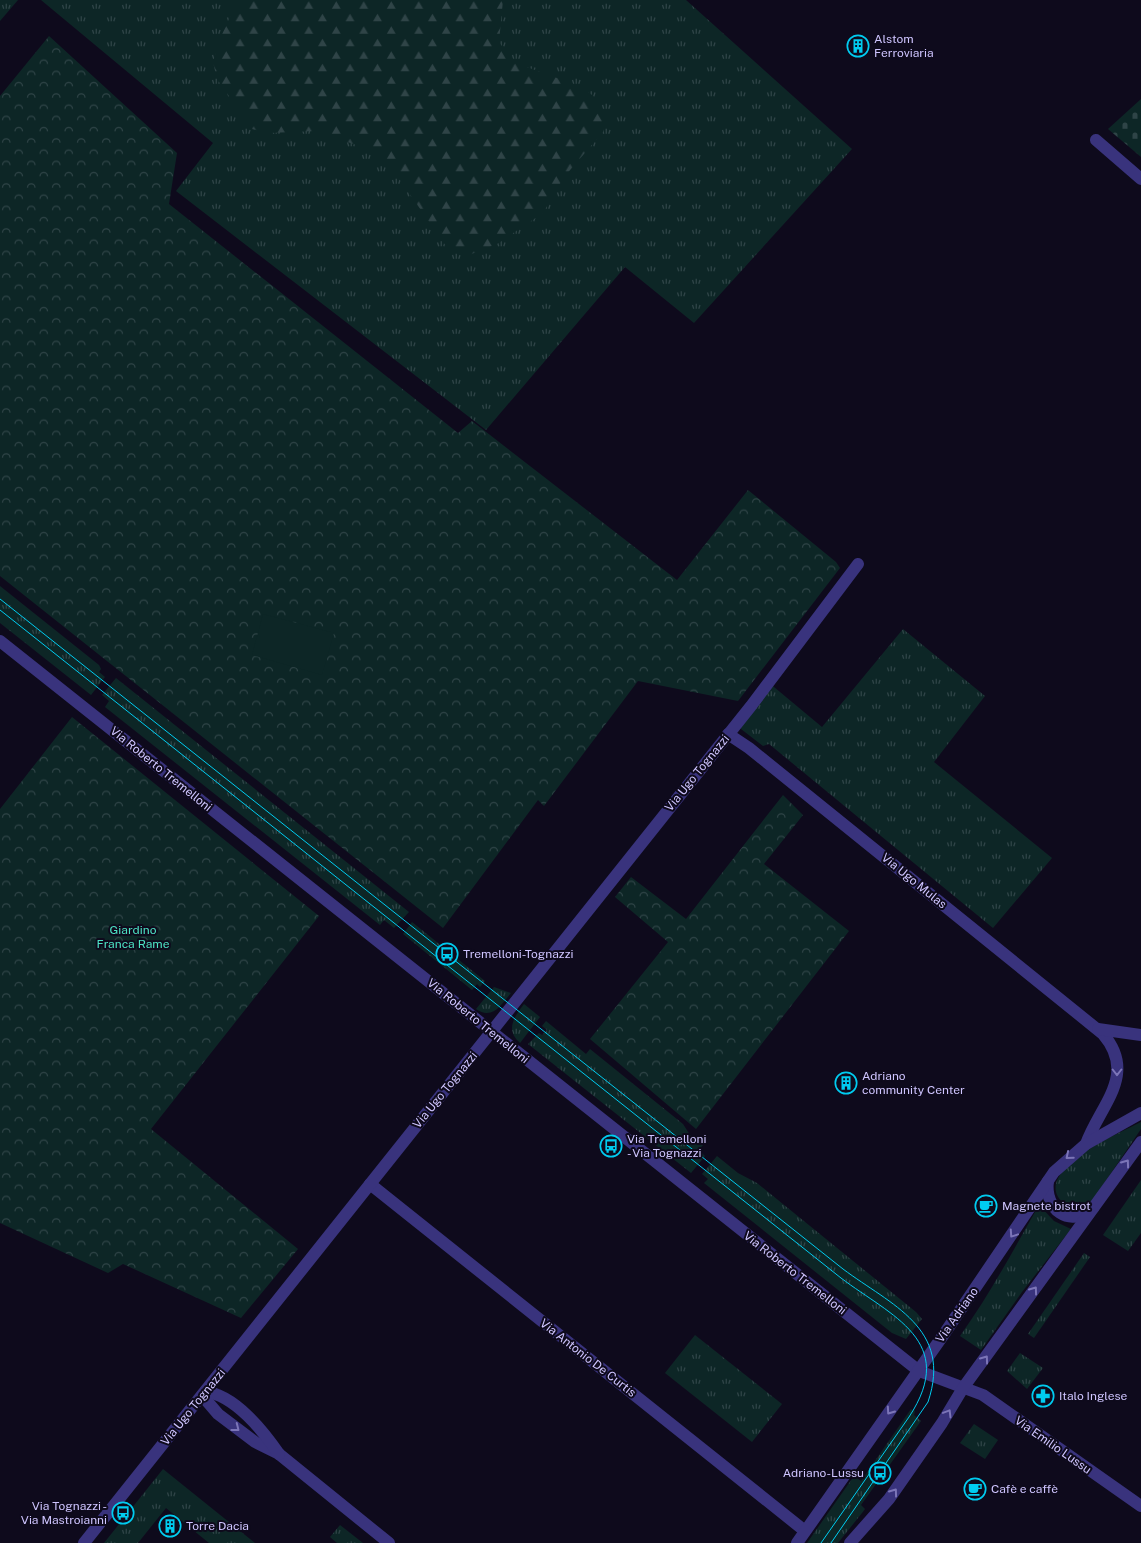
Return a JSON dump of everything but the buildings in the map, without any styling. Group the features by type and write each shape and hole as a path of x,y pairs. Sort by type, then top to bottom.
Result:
{"street":[{"path":"1096,140 1141,178"},
{"name":"Via Ugo Tognazzi","path":"84,1543 728,734 858,564"},
{"name":"Via Roberto Tremelloni","path":"0,641 918,1371 963,1388"},
{"name":"Via Ugo Mulas","path":"728,734 749,748 1098,1029 1110,1043 1115,1054 1117,1080 1114,1090 1100,1112 1086,1144"},
{"path":"1098,1029 1141,1035"},
{"name":"Via Adriano","path":"797,1543 918,1371 1049,1178 1068,1156 1141,1114"},
{"path":"850,1543 889,1499 942,1423 963,1388 1141,1142"},
{"path":"1049,1178 1049,1199 1054,1208 1062,1214 1080,1216 1097,1204"},
{"name":"Via Antonio De Curtis","path":"370,1184 806,1531"},
{"name":"Via Emilio Lussu","path":"963,1388 988,1399 1141,1506"},
{"path":"205,1392 206,1400 218,1414 255,1442 279,1454 389,1543"}],"green space":[{"path":"0,0 18,0 0,21"},
{"path":"41,0 686,0 852,149 694,323 625,267 486,430 176,191 213,143"},
{"path":"242,0 503,0 499,42 509,56 524,66 579,86 595,97 604,113 603,132 564,177 543,213 497,244 464,257 448,249 382,154 316,131 269,133 252,129 217,79 213,62 219,41 233,10"},
{"path":"49,36 177,153 169,204 458,433 472,421 677,580 748,490 836,562 840,568 738,701 638,681 544,806 538,800 443,928 0,576 0,96"},
{"path":"1141,99 1141,157 1108,129"},
{"path":"0,586 99,665 101,669 99,672 105,677 91,695 0,623"},
{"path":"263,614 334,633 322,675 252,655"},
{"path":"903,629 985,696 934,762 1052,858 993,928 769,744 763,746 741,729 737,720 768,682 822,727"},
{"path":"116,678 409,912 394,928 384,920 380,925 105,707 109,701 102,695"},
{"name":"Giardino Franca Rame","path":"72,717 319,916 151,1129 298,1249 241,1318 123,1264 108,1273 0,1223 0,809"},
{"path":"783,795 803,815 764,864 849,931 696,1129 590,1039 668,942 615,897 631,877 686,919"},
{"path":"412,922 485,981 480,987 477,984 472,990 403,934"},
{"path":"494,987 511,993 492,1012 487,1013 476,1009"},
{"path":"524,1004 540,1017 520,1043 515,1038 512,1028 514,1019"},
{"path":"546,1021 586,1054 590,1049 683,1124 690,1135 703,1145 699,1150 705,1156 691,1173 528,1044 539,1033 542,1035 547,1030 542,1026"},
{"path":"1141,1122 1141,1129 1092,1201 1076,1207 1062,1202 1058,1197 1056,1183 1068,1166 1087,1150"},
{"path":"717,1156 738,1173 757,1183 916,1312 922,1319 906,1339 892,1333 704,1183 708,1179 702,1174"},
{"path":"1141,1180 1141,1233 1128,1251 1103,1235"},
{"path":"1039,1205 1054,1221 1071,1229 1022,1292 981,1350 960,1336 992,1288"},
{"path":"1084,1253 1090,1257 1034,1338 1028,1334"},
{"path":"695,1335 782,1404 752,1442 665,1373"},
{"path":"1020,1353 1043,1368 1027,1389 1007,1371"},
{"path":"911,1409 915,1411 914,1415 921,1421 861,1505 865,1509 862,1513 838,1543 807,1543 854,1476 861,1481"},
{"path":"974,1424 998,1440 985,1459 960,1443"},
{"path":"163,1469 255,1543 209,1543 166,1508 138,1543 104,1543"},
{"path":"340,1525 363,1543 337,1543 330,1537"}],"tram line":[{"path":"0,599 843,1269 898,1307 913,1321 925,1337 932,1355 933,1377 928,1402 831,1543"},
{"path":"0,610 841,1278 898,1319 912,1333 923,1350 926,1369 922,1391 909,1417 821,1543"}],"place":[{"name":"Alstom Ferroviaria","path":"858,46"},
{"name":"Tremelloni-Tognazzi","path":"447,954"},
{"name":"Adriano community Center","path":"846,1083"},
{"name":"Via Tremelloni - Via Tognazzi","path":"611,1146"},
{"name":"Magnete bistrot","path":"986,1206"},
{"name":"Italo Inglese","path":"1043,1396"},
{"name":"Adriano-Lussu","path":"880,1473"},
{"name":"Cafè e caffè","path":"975,1489"},
{"name":"Via Tognazzi - Via Mastroianni","path":"123,1513"},
{"name":"Torre Dacia","path":"170,1526"}]}
